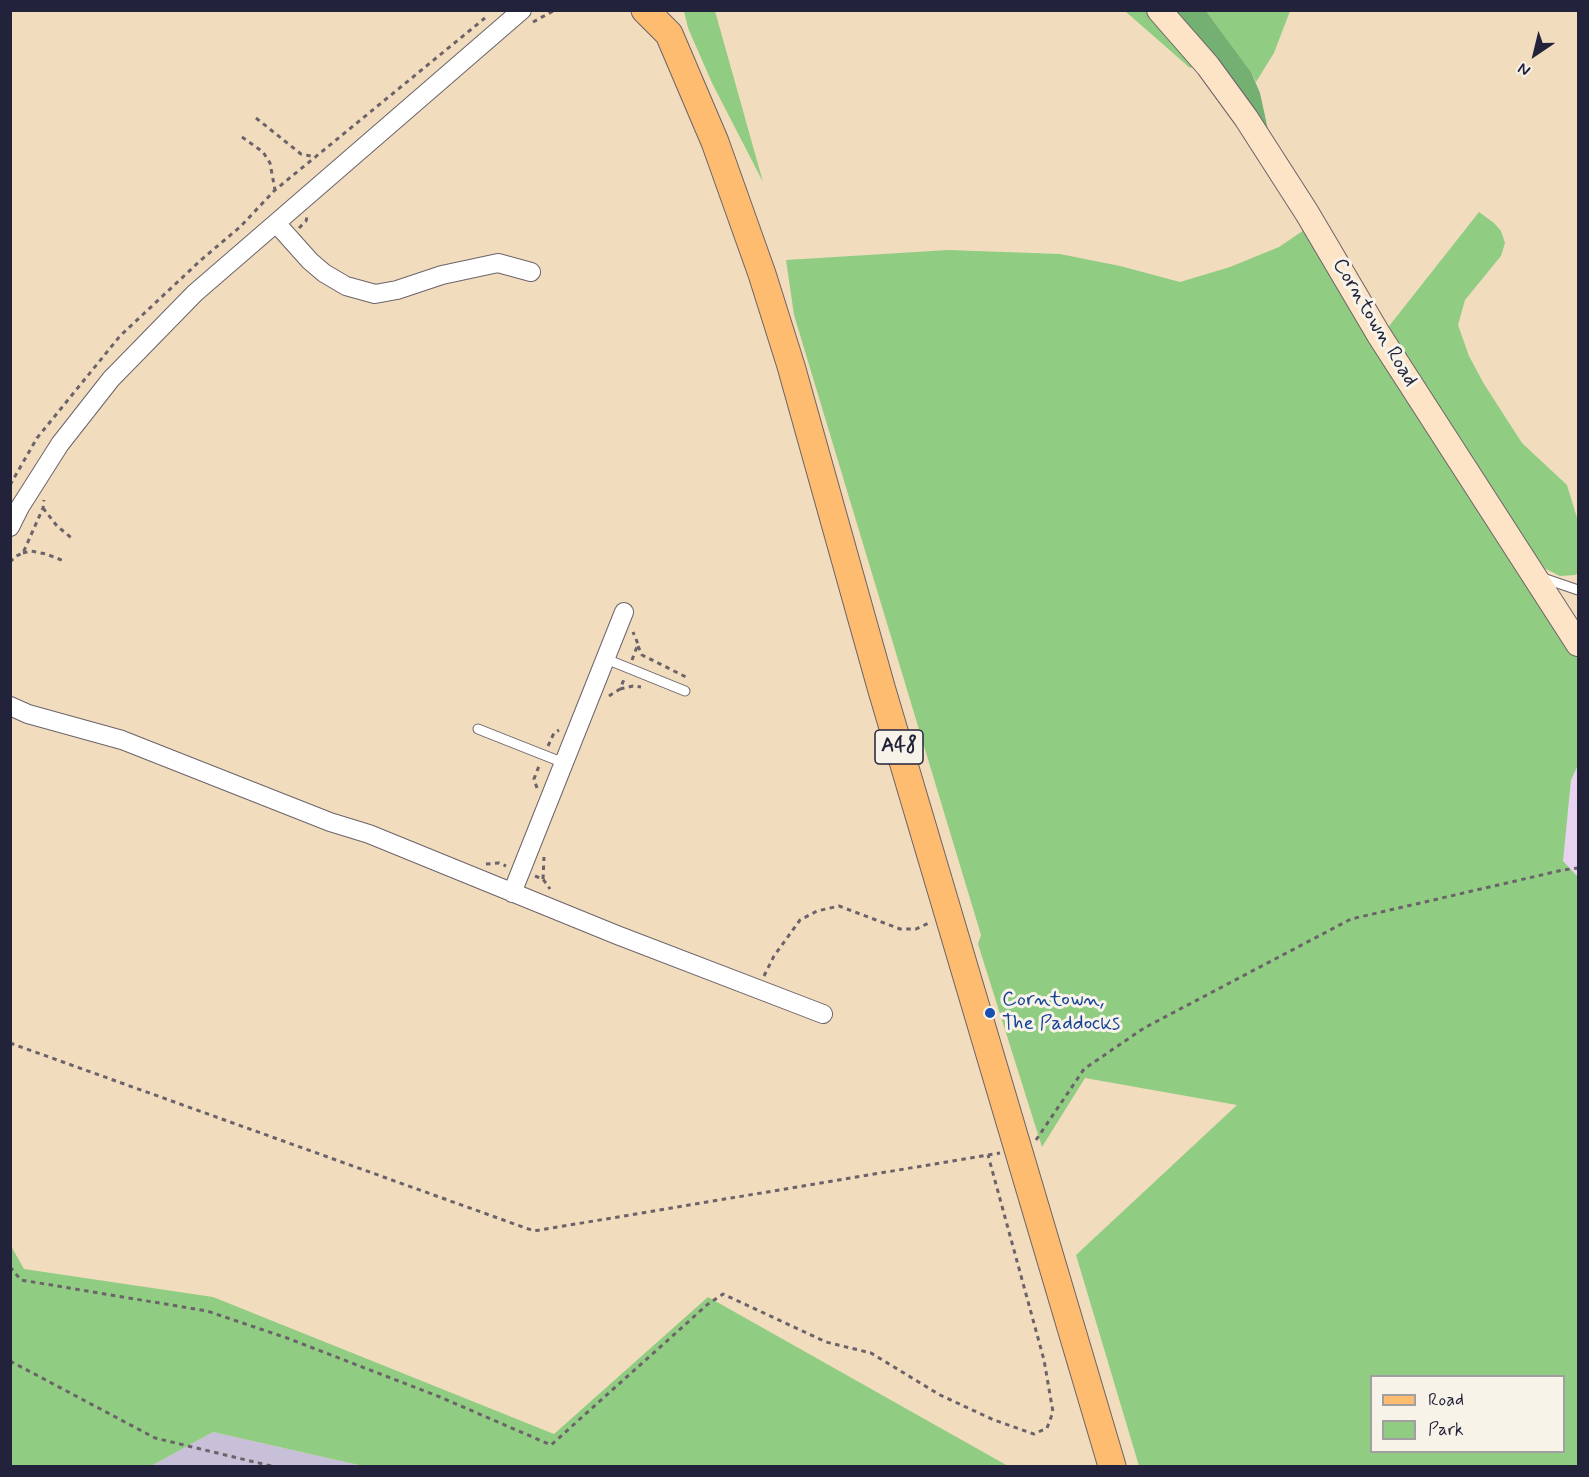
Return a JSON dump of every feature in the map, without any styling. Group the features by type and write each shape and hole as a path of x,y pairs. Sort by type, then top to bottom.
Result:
{"main road":[{"name":"A48","path":"645,10 668,22 766,285 881,687 1112,1467"},
{"name":"Corntown Road","path":"1160,10 1208,66 1246,118 1307,213 1379,335 1578,644"}],"street":[{"path":"10,527 60,444 111,379 195,293 522,12"},
{"path":"276,223 324,273 346,286 375,294 397,290 442,275 498,263 531,272"},
{"path":"512,893 624,612"},
{"path":"10,706 19,714 122,740 330,822 369,834 512,893 823,1014"}],"lane":[{"path":"1532,574 1578,590"},
{"path":"606,659 685,691"},
{"path":"478,729 564,763"}],"path":[{"path":"256,118 302,154 315,157"},
{"path":"242,137 263,152 270,163 275,190"},
{"path":"290,238 306,221 309,211"},
{"path":"23,553 43,508 46,491"},
{"path":"43,508 57,526 74,540"},
{"path":"10,562 16,556 31,551 64,561"},
{"path":"638,644 642,655 692,680"},
{"path":"10,1043 534,1231 988,1155 1018,1148 1035,1142 1084,1069 1143,1028 1351,919 1578,868"},
{"path":"763,978 774,956 800,920 817,911 838,906 900,929 916,929 939,919"},
{"path":"10,1267 21,1280 207,1311 287,1338 440,1397 550,1445 708,1304 723,1294 826,1342 871,1353 940,1395 994,1420 1034,1434 1047,1428 1053,1412 1044,1360 988,1155"},
{"path":"10,1361 155,1438 271,1467"}],"shaded area":[{"path":"1578,765 1578,877 1563,861 1571,780"},
{"path":"213,1432 363,1466 151,1466"}],"green space":[{"path":"684,11 715,11 763,182 712,83 688,28"},
{"path":"1125,11 1151,11 1198,64 1190,68"},
{"path":"1168,11 1206,11 1251,72 1260,93 1270,139"},
{"path":"1206,11 1290,11 1274,53 1256,82 1251,72"},
{"path":"1479,212 1501,231 1505,243 1501,256 1465,300 1458,325 1469,356 1484,384 1522,443 1567,485 1578,521 1578,573 1575,575 1560,576 1540,566 1386,330"},
{"path":"1307,228 1578,659 1578,765 1571,780 1563,861 1578,877 1578,1466 1139,1466 1076,1255 1237,1105 1085,1078 1042,1147 978,944 981,935 794,315 786,260 948,250 1060,254 1120,266 1180,282 1230,267 1279,247"},
{"path":"11,1246 24,1269 213,1297 554,1434 708,1297 1008,1466 363,1466 213,1432 151,1466 11,1466"}],"place":[{"name":"Corntown, The Paddocks","path":"990,1013"}]}
